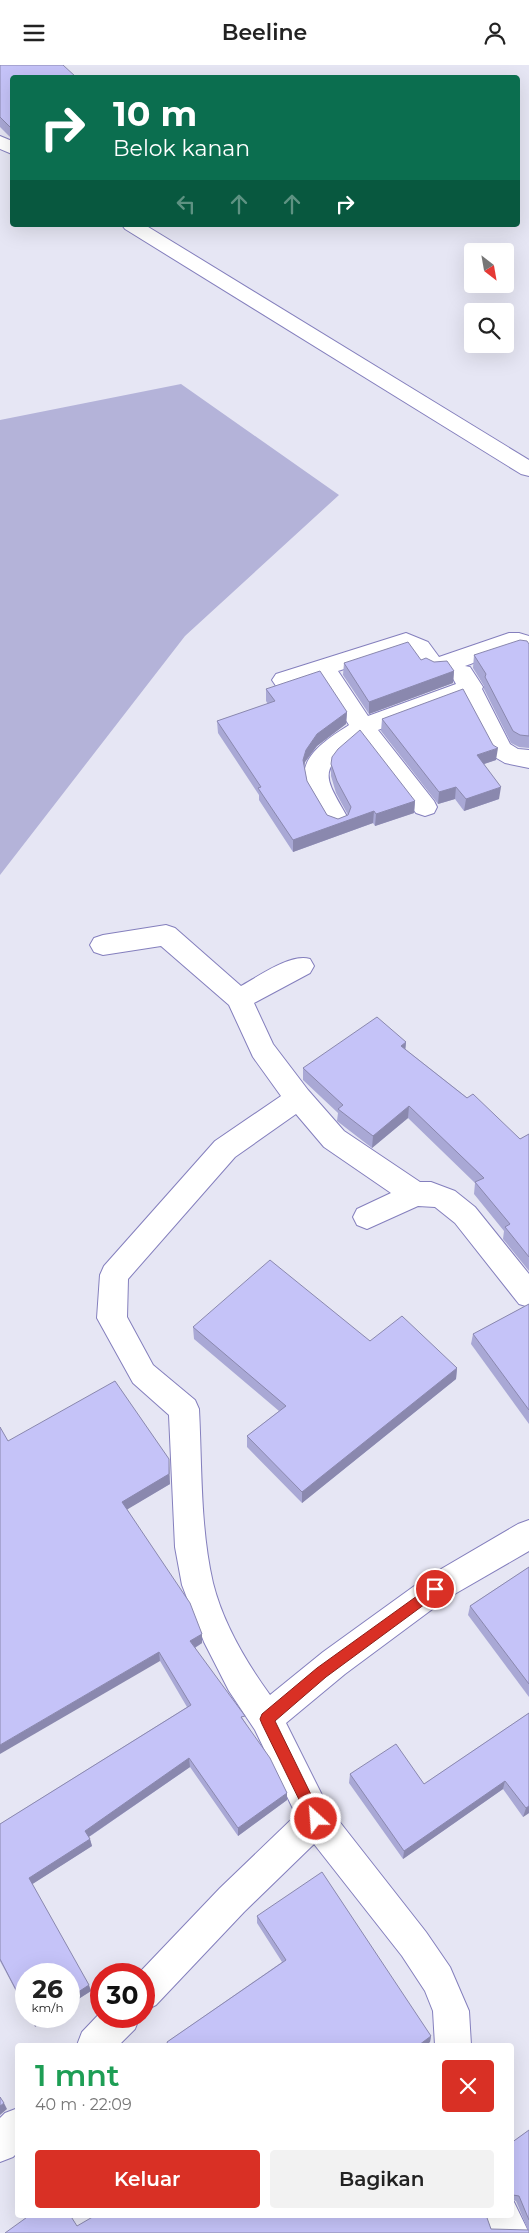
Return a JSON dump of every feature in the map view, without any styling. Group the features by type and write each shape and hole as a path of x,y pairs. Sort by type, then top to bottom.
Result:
{"street":[{"path":"135,227 523,460"},
{"path":"284,680 322,666 406,641 419,645 434,665 455,661 508,640 521,639 529,644"},
{"path":"455,661 471,687 502,750 513,757 529,759"},
{"path":"322,666 363,727 425,807"},
{"path":"337,820 316,779 317,765 328,753 363,727 471,687"},
{"path":"103,945 166,935 239,999 262,1050 298,1098 334,1139 415,1194"},
{"path":"239,999 301,966"},
{"path":"298,1098 225,1149 114,1275 112,1318 143,1374 184,1409 189,1467 191,1547 198,1585 219,1639 240,1680 267,1719 316,1819 414,1944 438,1979 450,2011 453,2043"},
{"path":"367,1217 415,1194 431,1194 445,1199 465,1215 529,1295"},
{"path":"267,1719 298,1691 334,1663 435,1589 529,1534"},
{"path":"155,1981 232,1900 316,1819"},
{"path":"96,2043 110,2028"},
{"path":"0,2145 15,2129"},
{"path":"502,2218 510,2233"}],"shaded area":[{"path":"181,384 339,495 185,636 0,875 0,420"}],"building":[{"path":"0,65 63,65 74,75 10,75 10,127 0,117"},
{"path":"520,640 527,641 529,644 529,736 520,735 513,731 485,677 486,674 474,655"},
{"path":"408,642 421,660 426,658 434,662 447,661 454,671 369,702 344,663"},
{"path":"320,671 347,712 317,734 306,750 303,760 307,781 327,815 338,819 348,815 351,807 337,781 331,764 332,757 338,749 360,730 415,801 376,814 374,811 293,840 258,788 261,787 217,721 275,701 266,689"},
{"path":"463,689 493,745 498,748 477,755 501,787 466,799 456,787 439,792 382,719"},
{"path":"377,1017 406,1042 401,1046 467,1098 473,1094 520,1139 529,1134 529,1257 505,1227 510,1224 475,1182 484,1178 409,1106 373,1136 338,1109 343,1105 303,1068"},
{"path":"270,1260 370,1341 402,1316 457,1368 302,1492 247,1436 286,1406 193,1327"},
{"path":"529,1304 529,1410 473,1334"},
{"path":"115,1381 169,1459 169,1474 122,1502 190,1603 202,1634 190,1641 245,1716 241,1717 270,1758 287,1793 238,1828 189,1758 85,1831 90,1839 29,1878 77,1963 15,1963 15,1988 0,1959 0,1824 191,1705 159,1652 0,1745 0,1427 8,1441"},
{"path":"529,1567 529,1684 470,1606"},
{"path":"529,1713 529,1806 526,1808 505,1781 404,1851 350,1774 396,1744 424,1784"},
{"path":"322,1872 431,2036 422,2043 167,2043 286,1960 257,1916"},
{"path":"80,1969 89,1985 80,1991"},
{"path":"0,2097 4,2103 0,2106"},
{"path":"529,2130 529,2220 519,2196 514,2195 514,2141"},
{"path":"26,2218 72,2218 77,2226 91,2218 487,2218 491,2229 529,2230 529,2233 5,2233"}],"route":[{"path":"316,1819 267,1719 322,1672 435,1589"}]}
